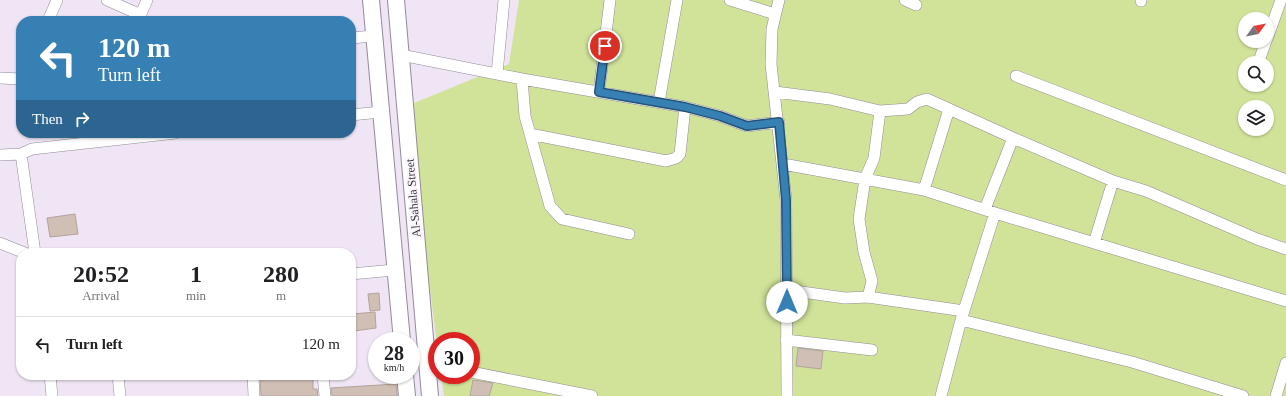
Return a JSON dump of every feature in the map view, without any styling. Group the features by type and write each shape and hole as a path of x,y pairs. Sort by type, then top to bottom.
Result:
{"main road":[{"name":"Al-Sahala Street","path":"371,0 394,270 401,332"},
{"name":"Al-Sahala Street","path":"396,0 429,332"},
{"path":"406,384 407,396"},
{"name":"Al-Sahala Street","path":"430,396 431,384"}],"street":[{"path":"50,16 57,0"},
{"path":"107,0 136,16"},
{"path":"141,16 147,0"},
{"path":"497,74 504,0"},
{"path":"599,92 610,0"},
{"path":"659,102 677,0"},
{"path":"730,0 775,14"},
{"path":"779,0 772,29 771,57 786,200 787,396"},
{"path":"1274,20 1281,0"},
{"path":"356,38 373,36"},
{"path":"401,55 522,79 685,107 720,116 747,126 779,122"},
{"path":"1016,76 1286,180"},
{"path":"0,78 16,79"},
{"path":"522,79 525,116 550,206 562,219 629,234"},
{"path":"775,92 830,99 880,111 908,109 918,102 927,99 1113,181 1146,191 1257,240 1286,250"},
{"path":"530,134 666,161 676,158 680,154 685,107"},
{"path":"924,190 949,109"},
{"path":"868,297 872,281 864,252 859,219 865,180 874,158 880,111"},
{"path":"356,114 380,112"},
{"path":"0,155 21,154 32,149 123,138"},
{"path":"941,396 990,211 1013,138"},
{"path":"21,154 35,248"},
{"path":"783,164 924,190 1286,301"},
{"path":"1094,243 1113,181"},
{"path":"0,243 16,249"},
{"path":"356,274 394,270"},
{"path":"787,290 845,298 868,297 962,316 1132,362 1243,396"},
{"path":"786,340 872,350"},
{"path":"1276,396 1286,363"},
{"path":"480,374 592,396"},
{"path":"50,380 52,396"},
{"path":"118,380 120,396"},
{"path":"253,380 254,396"},
{"path":"323,380 325,396"}],"green space":[{"path":"519,0 1286,0 1286,396 444,396 442,384 480,384 480,332 435,332 407,106 509,64"}],"building":[{"path":"75,214 78,234 50,237 47,218"},
{"path":"379,293 380,310 370,311 368,294"},
{"path":"375,312 376,328 356,331 356,314"},
{"path":"798,348 823,351 821,369 796,366"},
{"path":"260,380 313,380 313,389 317,389 318,396 261,396"},
{"path":"480,381 493,383 489,396 470,396 472,384 480,384"},
{"path":"396,384 397,396 332,396 331,388"}],"route":[{"path":"605,46 599,92 685,107 730,119 738,124 747,126 779,122 786,200 787,302"}]}
